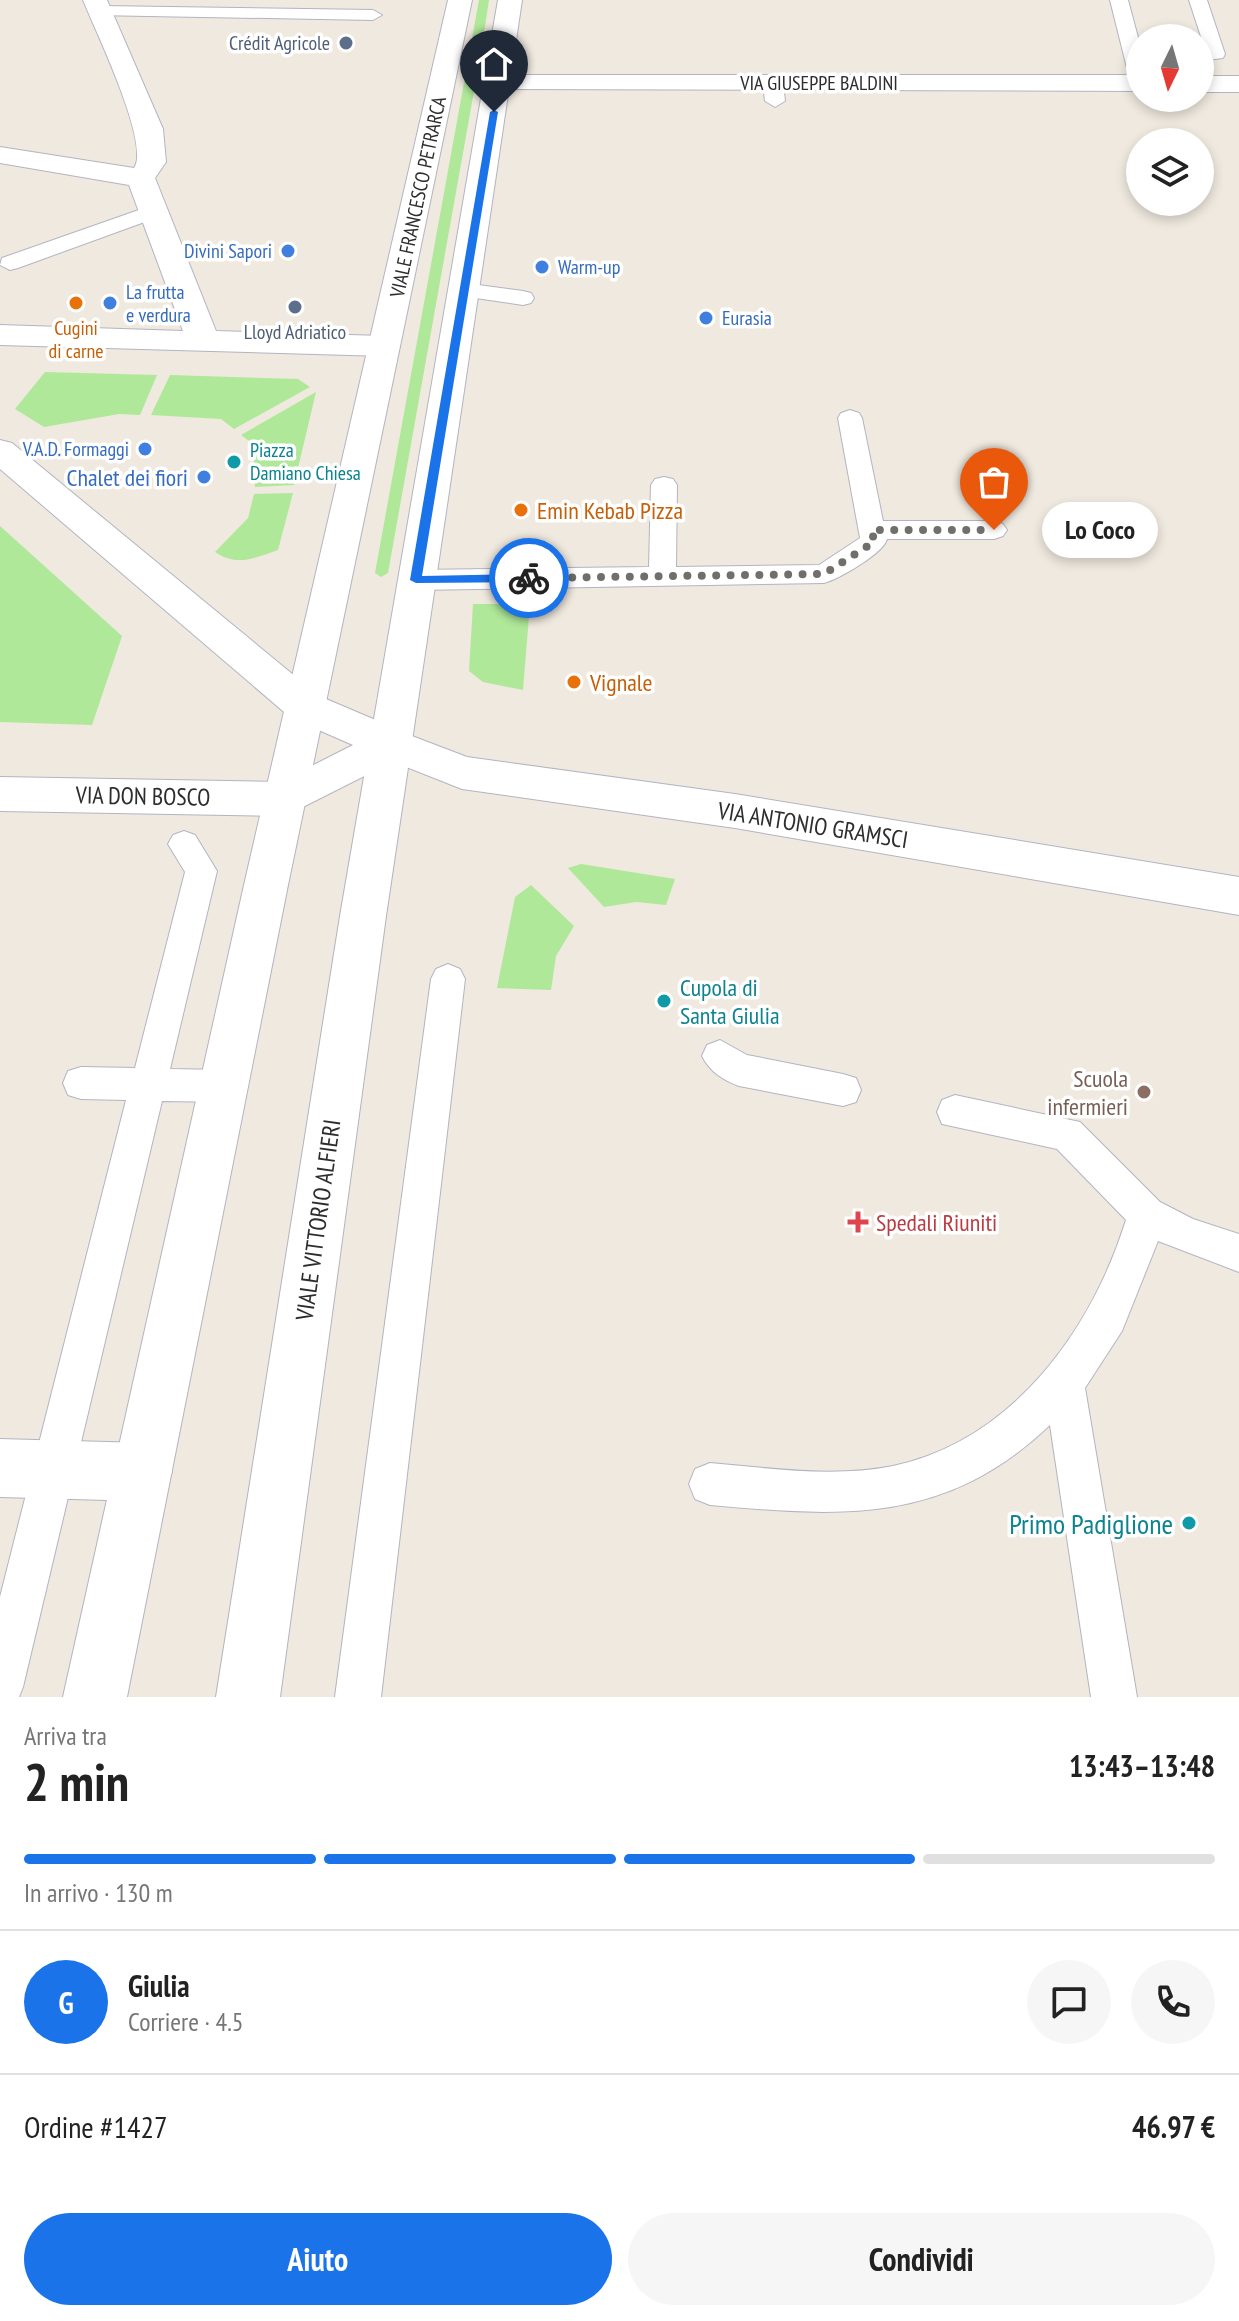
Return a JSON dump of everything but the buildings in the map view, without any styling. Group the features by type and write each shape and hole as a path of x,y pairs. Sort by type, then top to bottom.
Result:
{"main road":[{"name":"VIALE FRANCESCO PETRARCA","path":"384,346 460,0"},
{"path":"391,744 510,0"},
{"path":"97,6 149,129 152,162 141,178"},
{"name":"VIA GIUSEPPE BALDINI","path":"499,83 774,92 1126,81"},
{"path":"1214,84 1239,84"},
{"path":"0,155 141,178"},
{"path":"141,178 203,340"},
{"path":"0,335 384,346 95,1697"},
{"path":"0,451 305,707 391,744"},
{"path":"285,799 391,744"},
{"name":"VIA ANTONIO GRAMSCI","path":"391,744 462,773 735,811 1239,896"},
{"name":"VIALE VITTORIO ALFIERI","path":"248,1697 391,744"},
{"name":"VIA DON BOSCO","path":"0,794 285,799"},
{"path":"27,1469 143,1472"}],"lane":[{"path":"1119,0 1127,24"},
{"path":"1198,0 1206,24"},
{"path":"97,6 373,15"},
{"path":"10,263 153,211"},
{"path":"463,290 523,298"},
{"path":"416,580 824,574 874,542 850,418"},
{"path":"662,576 664,485"},
{"path":"872,530 994,530"},
{"path":"0,1687 27,1469 149,1084 201,871 184,844"},
{"path":"358,1697 448,979"},
{"path":"720,1056 739,1070 843,1090"},
{"path":"81,1083 225,1086"},
{"path":"955,1112 1067,1134 1147,1215 1185,1235 1239,1253"},
{"path":"710,1484 813,1492 893,1487 930,1476 969,1458 1032,1412 1064,1382 1089,1350 1127,1278 1147,1215"},
{"path":"1064,1382 1114,1697"}],"green space":[{"path":"479,0 489,0 481,52 388,573 381,577 375,573"},
{"path":"45,372 157,375 140,415 119,414 44,427 15,409"},
{"path":"170,375 298,379 310,387 234,429 221,419 151,415"},
{"path":"316,392 294,485 255,487 253,444 241,435"},
{"path":"293,493 278,550 239,560 215,552 248,518 254,494"},
{"path":"0,526 122,636 92,725 0,722"},
{"path":"473,604 530,604 523,690 483,682 469,671"},
{"path":"581,864 675,879 666,905 636,902 604,907 568,868"},
{"path":"531,885 574,926 556,956 551,990 497,988 515,897"}],"way so far":[{"path":"529,578 824,574 874,542 872,530 994,530"}],"place":[{"name":"Crédit Agricole","path":"346,43"},
{"name":"Divini Sapori","path":"288,251"},
{"name":"Warm-up","path":"542,267"},
{"name":"Cugini di carne","path":"76,303"},
{"name":"La frutta e verdura","path":"110,303"},
{"name":"Lloyd Adriatico","path":"295,307"},
{"name":"Eurasia","path":"706,318"},
{"name":"V.A.D. Formaggi","path":"145,449"},
{"name":"Piazza Damiano Chiesa","path":"234,462"},
{"name":"Chalet dei fiori","path":"204,477"},
{"name":"Emin Kebab Pizza","path":"521,510"},
{"name":"Lo Coco","path":"994,530"},
{"name":"Vignale","path":"574,682"},
{"name":"Cupola di Santa Giulia","path":"664,1001"},
{"name":"Scuola infermieri","path":"1144,1092"},
{"name":"Spedali Riuniti","path":"858,1222"},
{"name":"Primo Padiglione","path":"1189,1523"}],"route":[{"path":"494,112 416,580 529,578"}]}
